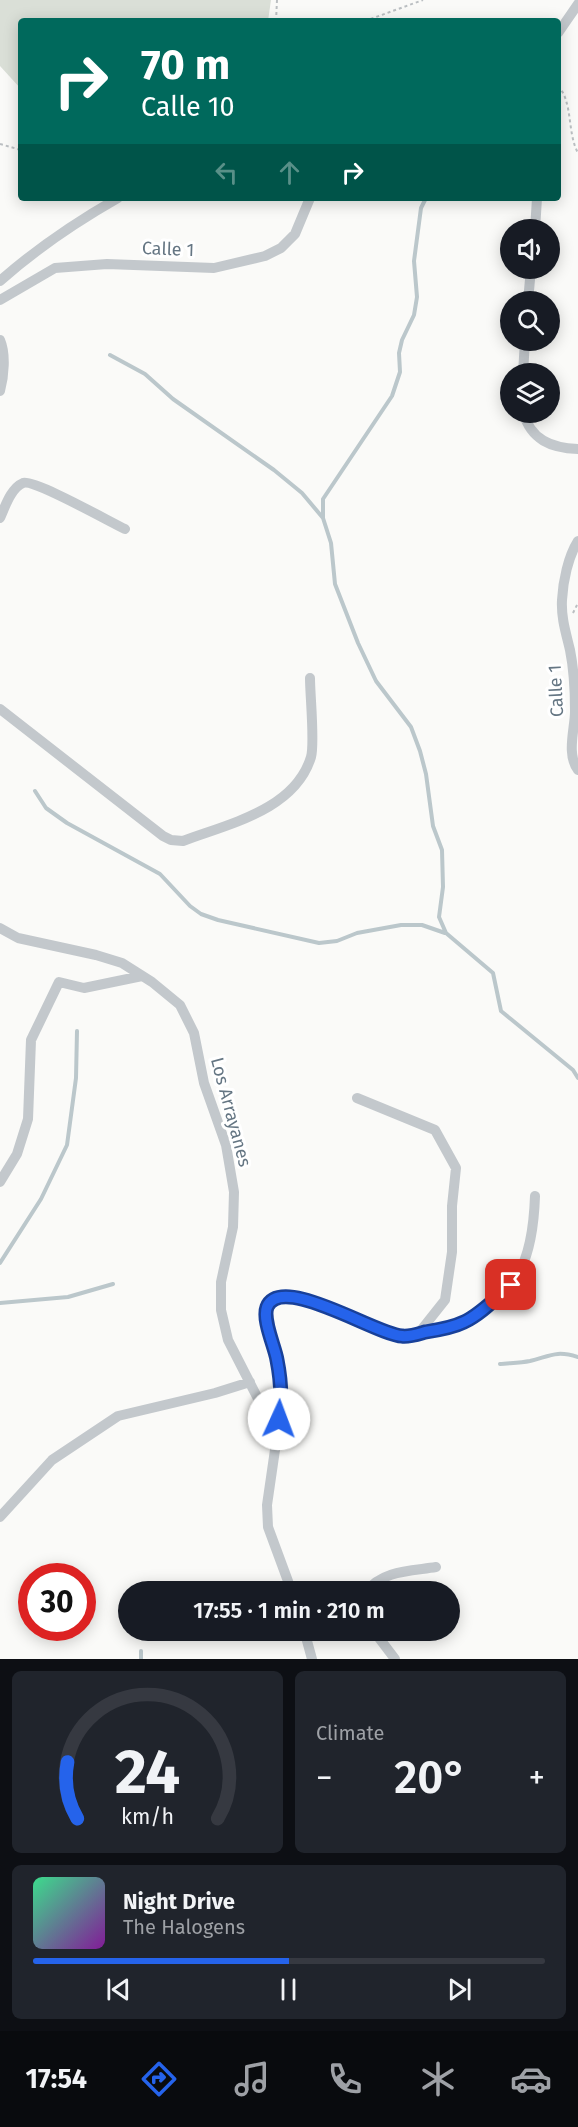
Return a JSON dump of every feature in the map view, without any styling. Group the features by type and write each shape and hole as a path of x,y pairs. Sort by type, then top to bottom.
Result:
{"street":[{"path":"561,29 578,4"},
{"path":"0,281 76,222 113,201"},
{"name":"Calle 1","path":"0,300 55,268 107,264 214,267 265,256 281,248 295,234 309,201"},
{"path":"536,219 537,201"},
{"path":"0,340 4,365 0,391"},
{"path":"526,423 546,444 578,449"},
{"path":"0,518 14,490 27,482 42,487 125,529"},
{"name":"Calle 1","path":"578,541 568,567 562,598 562,616 573,678 575,713 572,752 574,765 578,770"},
{"path":"0,709 164,836 171,840 183,841 257,814 280,799 303,777 311,755 310,678"},
{"name":"Los Arrayanes","path":"0,928 18,938 122,963 180,1005 194,1033 204,1083 226,1145 234,1192 233,1227 221,1282 221,1310 228,1340 277,1436"},
{"path":"0,1182 17,1154 28,1119 31,1040 58,982 84,988 142,976"},
{"path":"357,1098 435,1130 456,1168 452,1206 452,1252 445,1300 418,1334"},
{"path":"288,1581 268,1527 267,1505 281,1403 278,1371 266,1314 268,1305 274,1299 301,1297 374,1328 402,1336 438,1330 465,1322 511,1285 524,1261 534,1229 535,1196"},
{"path":"0,1517 52,1460 118,1416 215,1393 250,1382"},
{"path":"376,1581 385,1576 436,1567"},
{"path":"307,1641 312,1659"},
{"path":"381,1641 395,1659"}],"path":[{"path":"276,18 277,0"},
{"path":"373,18 423,0"},
{"path":"561,89 564,92 572,143 578,153"},
{"path":"0,144 18,149"}],"shaded area":[{"path":"0,0 271,0 268,18 18,18 18,86 0,66"}],"waterway":[{"path":"323,518 323,499 392,396 400,372 399,353 402,340 414,315 417,297 414,261 421,208 424,201"},
{"path":"110,355 145,374 173,399 274,470 302,493 323,518 331,543 335,584 358,643 376,681 411,727 420,751 426,774 433,826 442,850 443,887 439,917 446,933 493,973 501,1011 573,1070 578,1078"},
{"path":"35,791 46,808 67,823 160,874 190,906 201,914 218,920 319,943 337,941 357,933 401,925 422,925 445,933"},
{"path":"0,1263 41,1199 67,1145 76,1078 77,1031"},
{"path":"0,1303 68,1297 113,1284"},
{"path":"500,1364 526,1362 558,1354 578,1357"},
{"path":"141,1651 141,1659"}],"route":[{"path":"279,1419 281,1403 277,1361 266,1314 268,1305 274,1299 301,1297 374,1328 402,1336 438,1330 465,1322 511,1285"}]}
